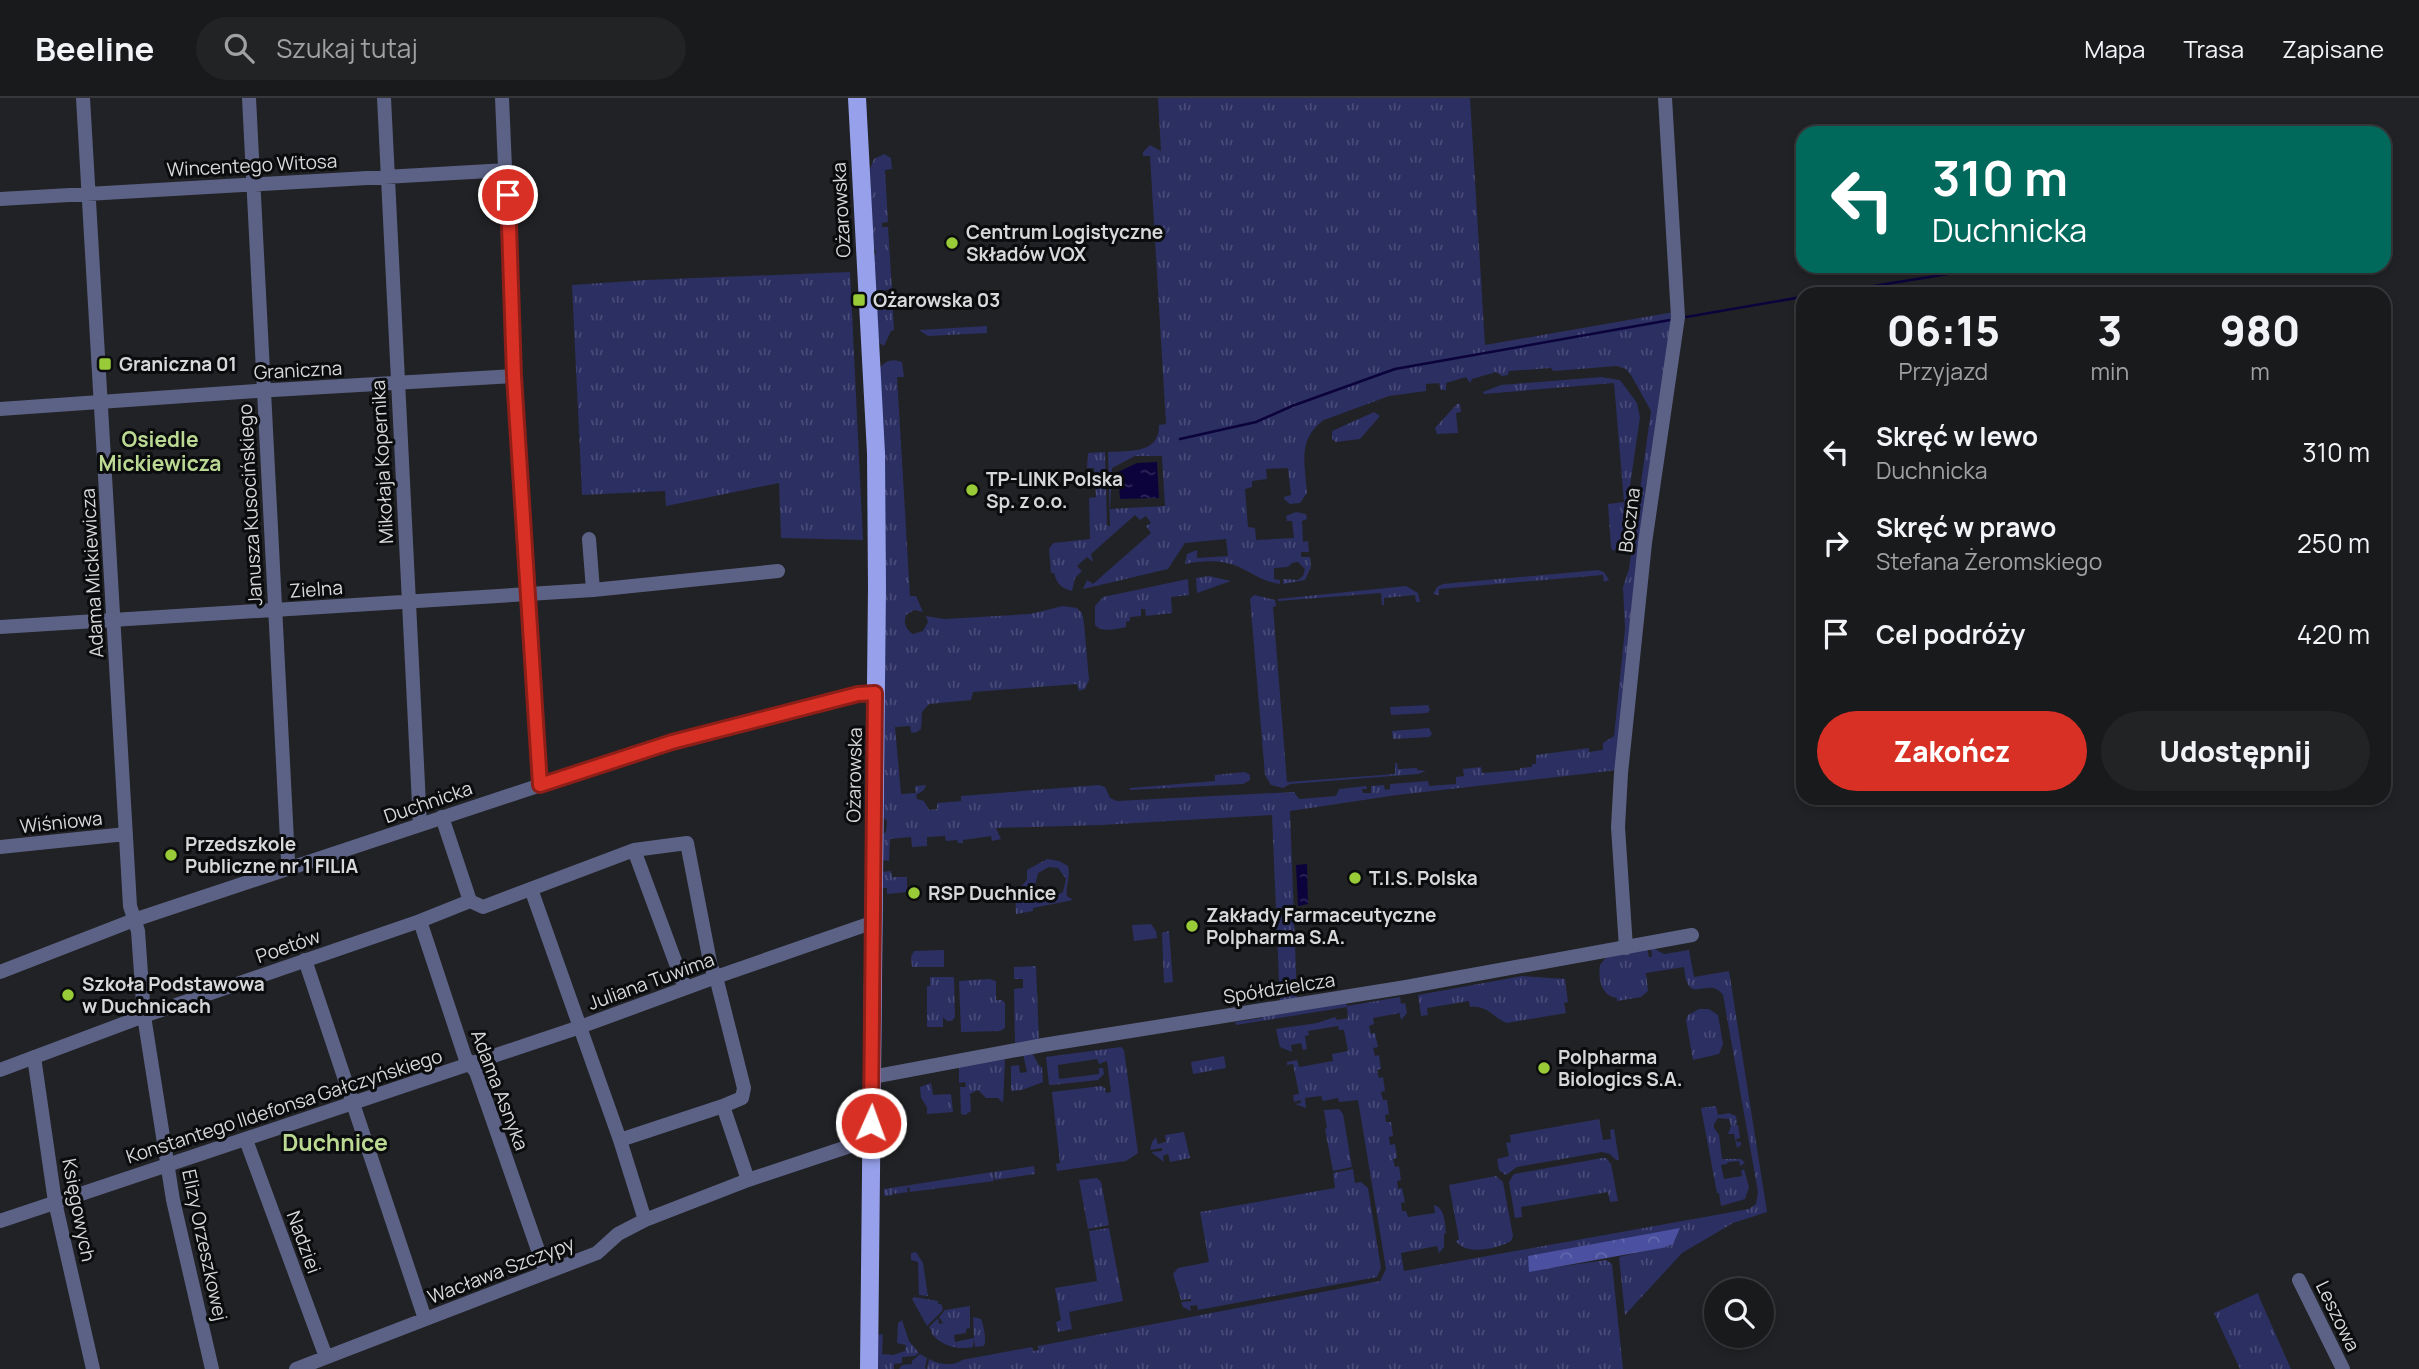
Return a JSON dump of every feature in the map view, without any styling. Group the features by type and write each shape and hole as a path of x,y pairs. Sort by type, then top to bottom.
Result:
{"main road":[{"name":"Ożarowska","path":"857,98 876,453 869,1369"}],"street":[{"name":"Adama Mickiewicza","path":"83,98 125,834 130,909 134,920"},
{"name":"Janusza Kusocińskiego","path":"249,98 274,611 290,868"},
{"name":"Mikołaja Kopernika","path":"384,98 420,825"},
{"path":"502,98 514,376 540,785"},
{"name":"Boczna","path":"1626,948 1618,827 1621,773 1645,543 1678,317 1665,98"},
{"name":"Wincentego Witosa","path":"0,198 507,170"},
{"name":"Graniczna","path":"0,409 514,376"},
{"path":"589,539 593,590"},
{"name":"Zielna","path":"0,627 528,595 778,571"},
{"name":"Duchnicka","path":"0,972 134,920 672,742 858,694 875,693"},
{"path":"442,817 470,901"},
{"name":"Wiśniowa","path":"0,847 125,834"},
{"name":"Poetów","path":"0,1070 470,901 483,907 634,850 687,843 711,967 716,976"},
{"path":"634,850 685,988"},
{"name":"Juliana Tuwima","path":"531,889 580,1027 716,976 874,922"},
{"name":"Elizy Orzeszkowej","path":"134,920 138,931 144,1016 173,1200 212,1369"},
{"name":"Adama Asnyka","path":"420,921 465,1057 475,1072 546,1273"},
{"name":"Spółdzielcza","path":"872,1077 1043,1045 1406,987 1692,935"},
{"path":"305,960 425,1319"},
{"path":"620,1140 742,1098 744,1088 716,976"},
{"path":"580,1027 645,1220"},
{"name":"Konstantego Ildefonsa Gałczyńskiego","path":"0,1221 580,1027"},
{"name":"Księgowych","path":"34,1057 55,1202 93,1369"},
{"path":"730,1103 748,1180"},
{"name":"Wacława Szczypy","path":"296,1369 597,1253 618,1234 645,1220 748,1180 871,1139"},
{"name":"Nadziei","path":"246,1140 326,1357"},
{"name":"Leszowa","path":"2299,1280 2343,1369"}],"green space":[{"path":"1158,98 1470,98 1485,345 1674,312 1673,338 1660,395 1646,487 1618,770 1397,795 1290,811 1297,1000 1280,1003 1272,815 996,828 1001,839 992,841 991,836 958,843 957,840 946,841 945,836 927,837 927,846 912,847 911,837 890,839 889,861 882,860 882,834 886,832 887,821 883,817 878,371 888,361 902,362 904,377 897,377 910,596 916,596 923,612 914,610 906,615 905,623 909,630 913,634 923,631 928,622 926,616 944,619 1030,614 1063,606 1077,608 1082,613 1084,623 1089,680 1085,689 1079,691 1077,684 973,692 971,700 929,704 922,712 921,729 915,733 911,732 910,726 895,727 901,794 916,793 915,786 926,785 924,790 916,795 917,799 924,801 929,810 937,809 937,803 961,801 961,796 1099,785 1105,787 1110,798 1117,801 1294,792 1299,799 1336,796 1339,789 1366,786 1367,789 1362,789 1363,793 1371,793 1371,786 1384,785 1385,790 1390,789 1390,784 1428,781 1429,786 1456,784 1456,777 1464,776 1463,769 1481,767 1482,773 1520,770 1536,764 1536,755 1589,748 1589,752 1603,750 1603,743 1614,736 1625,629 1623,587 1629,569 1651,411 1631,375 1626,369 1617,366 1509,371 1508,375 1502,376 1496,372 1472,379 1470,383 1466,377 1446,383 1446,390 1441,390 1439,383 1426,384 1426,391 1389,396 1324,420 1315,427 1306,444 1304,462 1307,493 1300,503 1290,504 1284,499 1291,495 1288,468 1266,469 1267,479 1252,481 1252,487 1245,489 1248,527 1255,528 1256,540 1294,538 1292,521 1287,521 1286,516 1296,512 1306,514 1307,519 1302,521 1303,542 1308,541 1309,552 1301,552 1301,557 1310,557 1311,567 1305,580 1283,584 1283,579 1298,580 1303,576 1305,569 1298,562 1288,567 1274,568 1274,579 1280,580 1280,584 1226,563 1185,564 1187,554 1197,550 1197,558 1228,556 1226,539 1185,543 1168,569 1083,589 1087,580 1093,584 1151,533 1146,526 1151,523 1146,516 1140,520 1135,515 1091,554 1093,562 1087,557 1077,566 1082,571 1075,578 1072,591 1065,588 1058,583 1054,573 1051,573 1049,549 1053,543 1090,539 1089,498 1096,497 1094,468 1087,468 1088,453 1105,452 1107,526 1110,526 1108,452 1134,451 1149,446 1158,434 1159,425 1166,424 1150,156 1143,156 1143,152 1150,145 1161,151","holes":["1135,456 1162,456 1165,506 1110,509 1112,468"]},
{"path":"884,154 891,158 892,169 885,170 888,222 882,223 882,227 888,227 892,289 885,290 886,295 892,294 894,330 884,346 877,341 873,255 876,254 873,249 870,169 874,159"},
{"path":"850,272 863,540 781,538 779,483 666,506 665,491 582,495 572,285"},
{"path":"987,326 987,333 928,336 919,330"},
{"path":"1601,377 1620,380 1637,403 1640,417 1622,541 1617,551 1611,547 1608,504 1624,502 1614,383 1483,392 1501,385"},
{"path":"1460,404 1461,412 1456,413 1458,433 1437,434 1435,428"},
{"path":"1374,412 1380,416 1360,439 1336,442 1332,439 1332,431"},
{"path":"1598,570 1604,572 1609,580 1604,582 1603,575 1439,589 1439,595 1433,594 1437,587 1443,584"},
{"path":"1209,576 1231,581 1197,593 1196,578"},
{"path":"1188,579 1189,595 1171,597 1172,613 1146,616 1145,609 1141,609 1141,616 1130,617 1126,627 1105,630 1095,625 1095,606 1103,597"},
{"path":"1406,586 1418,593 1420,602 1416,602 1415,595 1384,598 1382,605 1381,593 1278,601 1278,599"},
{"path":"1254,595 1275,600 1276,606 1273,607 1287,782 1395,774 1395,763 1398,769 1417,768 1426,771 1418,774 1290,784 1283,788 1271,785 1265,775 1250,599"},
{"path":"1428,705 1430,710 1427,713 1391,715 1390,707"},
{"path":"1429,728 1432,734 1429,737 1393,739 1392,731"},
{"path":"1245,772 1250,775 1250,780 1243,784 1130,790 1215,781 1215,775"},
{"path":"1047,859 1068,866 1067,896 1073,900 1016,914 1015,893 1027,880 1027,870","holes":["1049,867 1058,868 1066,879 1063,892 1052,898 1043,896 1035,885 1038,873"]},
{"path":"891,871 892,877 907,877 907,892 887,894 887,888 881,888 881,872"},
{"path":"1151,924 1157,938 1134,941 1132,925"},
{"path":"1169,931 1173,982 1164,983 1162,933"},
{"path":"1651,947 1664,954 1689,950 1694,977 1729,971 1767,1212 1733,1223 1682,1253 1625,1315 1619,1257 1673,1244 1528,1256 1530,1271 1606,1260 1612,1264 1623,1369 927,1369 929,1359 950,1364 1032,1347 1033,1351 1039,1350 1038,1346 1380,1281 1386,1269 1358,1100 1339,1102 1338,1098 1323,1101 1321,1096 1305,1098 1306,1108 1295,1104 1301,1103 1300,1100 1294,1102 1293,1095 1299,1094 1293,1064 1287,1065 1287,1062 1297,1060 1299,1067 1333,1061 1332,1054 1348,1051 1344,1030 1339,1030 1338,1026 1308,1031 1309,1035 1305,1036 1307,1049 1303,1050 1301,1043 1291,1045 1292,1052 1280,1047 1276,1029 1317,1023 1335,1017 1337,1020 1348,1018 1347,1007 1236,1025 1235,1022 1262,1018 1263,1015 1400,997 1401,1004 1405,1003 1407,1013 1401,1020 1400,1013 1373,1018 1374,1024 1369,1026 1371,1034 1375,1033 1378,1047 1373,1048 1375,1056 1379,1055 1379,1078 1383,1077 1385,1091 1381,1092 1383,1100 1387,1100 1389,1114 1385,1115 1386,1122 1391,1122 1393,1136 1389,1137 1390,1145 1395,1144 1397,1158 1393,1159 1395,1167 1399,1166 1401,1180 1397,1181 1398,1189 1402,1188 1405,1202 1401,1203 1402,1211 1406,1211 1408,1217 1435,1213 1434,1205 1438,1207 1444,1216 1446,1233 1444,1247 1439,1253 1437,1246 1401,1253 1404,1271 1749,1209 1756,1204 1758,1192 1723,995 1713,988 1691,988 1686,980 1684,967 1646,973 1648,991 1641,997 1617,1001 1617,998 1607,994 1602,986 1600,965 1608,955 1647,948 1649,957 1652,957"},
{"path":"944,950 944,967 912,967 911,957 914,951"},
{"path":"1036,966 1039,1040 1015,1045 1014,989 1023,988 1023,979 1014,979 1014,967"},
{"path":"1522,976 1565,979 1568,1002 1564,1003 1566,1013 1507,1023 1486,1010 1470,1007 1469,1001 1427,1008 1428,1015 1421,1016 1418,995"},
{"path":"930,977 954,977 955,1017 952,1021 947,1021 943,1017 943,1027 927,1027 927,986 930,986"},
{"path":"959,981 996,981 996,1000 1005,1003 1005,1028 1000,1031 961,1032"},
{"path":"1699,1009 1709,1009 1718,1015 1723,1044 1719,1054 1693,1060 1686,1020 1688,1015"},
{"path":"1121,1047 1124,1050 1138,1153 1126,1161 1057,1171 1056,1164 1060,1163 1052,1092 1101,1086 1106,1093 1111,1092 1107,1061 1099,1064 1097,1059 1058,1065 1059,1079 1099,1074 1099,1068 1103,1068 1104,1074 1098,1080 1049,1085 1046,1057"},
{"path":"1032,1053 1042,1067 1043,1082 1011,1091 1011,1066 1019,1065 1020,1073 1027,1072 1023,1054"},
{"path":"1224,1056 1226,1068 1193,1074 1191,1062"},
{"path":"1003,1058 1003,1103 998,1098 986,1098 978,1090 970,1094 971,1111 965,1115 961,1114 960,1087 966,1087 965,1082 959,1083 959,1067"},
{"path":"931,1083 933,1095 951,1094 953,1112 927,1114 920,1087"},
{"path":"1716,1106 1718,1115 1729,1113 1736,1116 1737,1123 1734,1124 1738,1125 1740,1138 1736,1139 1741,1142 1737,1148 1734,1134 1728,1134 1731,1126 1729,1119 1718,1118 1714,1128 1719,1135 1722,1159 1741,1159 1745,1163 1740,1166 1739,1161 1721,1165 1724,1179 1742,1176 1741,1171 1744,1169 1749,1187 1745,1199 1721,1206 1701,1108"},
{"path":"1339,1109 1343,1114 1352,1167 1333,1171 1324,1110"},
{"path":"1599,1119 1603,1140 1611,1139 1610,1130 1614,1129 1619,1160 1602,1152 1517,1167 1506,1175 1499,1170 1497,1159 1509,1156 1506,1143 1511,1142 1510,1135"},
{"path":"1184,1132 1190,1158 1170,1162 1168,1154 1163,1156 1164,1162 1151,1152 1162,1151 1162,1148 1150,1150 1156,1137 1158,1144 1166,1142 1165,1135"},
{"path":"1606,1158 1611,1164 1618,1201 1610,1202 1608,1192 1521,1207 1522,1217 1515,1218 1509,1182 1514,1174"},
{"path":"1034,1166 1035,1174 995,1180 994,1172"},
{"path":"1353,1169 1355,1183 1361,1182 1368,1188 1381,1268 1377,1277 1198,1310 1197,1305 1190,1306 1191,1311 1183,1307 1181,1302 1191,1299 1181,1300 1173,1274 1178,1268 1209,1262 1200,1212 1335,1188 1333,1173"},
{"path":"993,1172 994,1181 910,1192 909,1187 908,1192 895,1194 893,1191 893,1195 884,1196 884,1189"},
{"path":"1496,1176 1503,1182 1513,1236 1511,1241 1482,1250 1461,1246 1456,1241 1459,1239 1449,1185"},
{"path":"1097,1178 1101,1182 1109,1225 1088,1229 1079,1180"},
{"path":"1109,1228 1123,1301 1069,1312 1072,1329 1058,1332 1056,1322 1061,1320 1055,1288 1097,1281 1089,1231"},
{"path":"1680,1228 1673,1244 1662,1248 1529,1272 1528,1256"},
{"path":"916,1252 923,1263 928,1296 919,1295 918,1262 911,1260 911,1253"},
{"path":"2258,1293 2291,1369 2240,1369 2214,1313"},
{"path":"914,1297 938,1301 938,1304 941,1304 943,1310 927,1326 912,1299"},
{"path":"970,1306 970,1328 966,1329 966,1333 954,1335 955,1342 974,1338 973,1317 981,1319 984,1346 975,1347 974,1339 973,1347 950,1346 931,1333 929,1327 938,1318 939,1324 943,1323 939,1317 945,1310"},
{"path":"902,1320 909,1341 919,1353 902,1357 902,1363 894,1364 894,1369 874,1369 878,1335 883,1334 882,1354 893,1355 905,1351 906,1345 897,1343 898,1323"},
{"path":"920,1354 927,1358 927,1369 899,1369 902,1365 912,1364"}],"water":[{"path":"1157,462 1159,498 1120,499 1118,472 1137,463"},
{"path":"1307,864 1308,904 1298,906 1296,865"}],"waterway":[{"path":"1867,287 1954,273"},
{"path":"1686,317 1796,298"},
{"path":"1180,439 1256,422 1292,406 1395,369 1670,320"}],"place":[{"name":"Centrum Logistyczne Składów VOX","path":"952,243"},
{"name":"Ożarowska 03","path":"859,300"},
{"name":"Graniczna 01","path":"105,364"},
{"name":"TP-LINK Polska Sp. z o.o.","path":"972,490"},
{"name":"Przedszkole Publiczne nr 1 FILIA","path":"171,855"},
{"name":"T.I.S. Polska","path":"1355,878"},
{"name":"RSP Duchnice","path":"914,893"},
{"name":"Zakłady Farmaceutyczne Polpharma S.A.","path":"1192,926"},
{"name":"Szkoła Podstawowa w Duchnicach","path":"68,995"},
{"name":"Polpharma Biologics S.A.","path":"1544,1068"}],"district":[{"name":"Osiedle Mickiewicza","path":"160,451"},
{"name":"Duchnice","path":"335,1142"}],"route":[{"path":"508,195 514,376 540,785 672,742 858,694 875,693 871,1123"}]}
